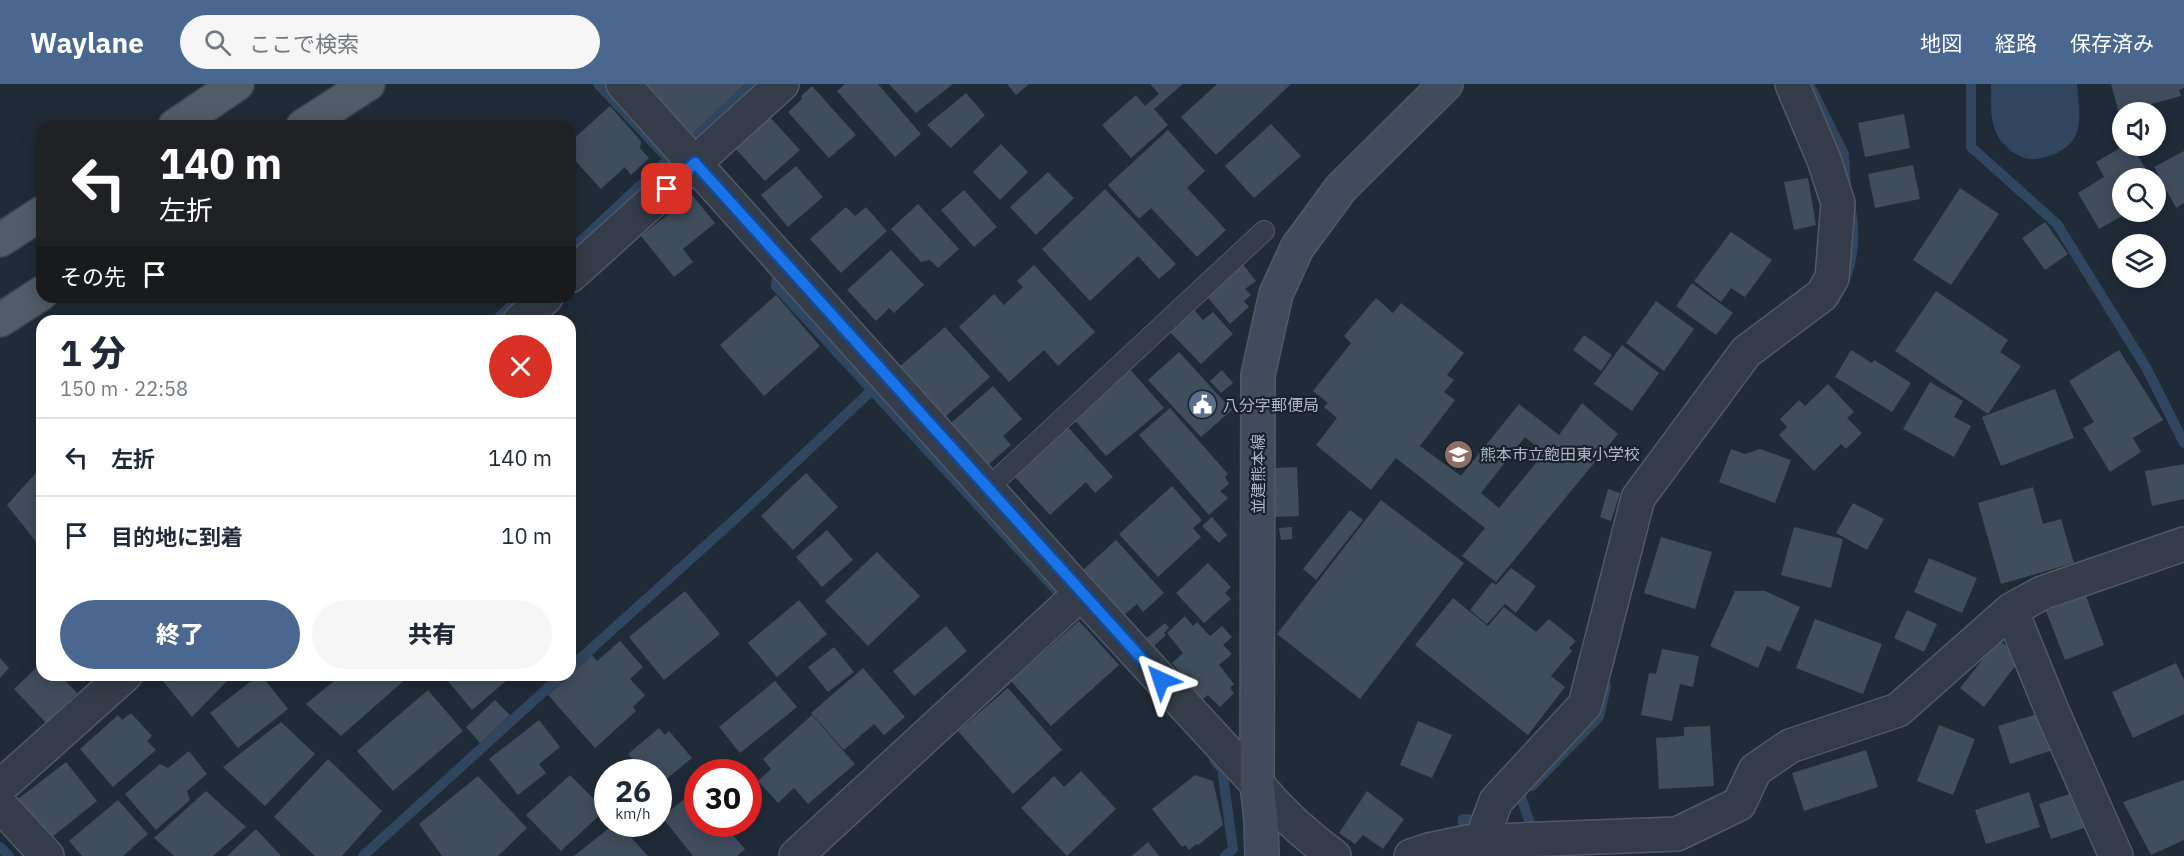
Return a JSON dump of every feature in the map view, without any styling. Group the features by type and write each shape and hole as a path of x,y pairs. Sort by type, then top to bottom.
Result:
{"main road":[{"path":"184,120 237,84"},
{"path":"312,120 369,84"},
{"name":"並建熊本線","path":"1262,856 1257,784 1258,375 1274,304 1297,248 1341,188 1446,84"},
{"path":"0,240 36,217"},
{"path":"0,320 36,297"}],"street":[{"path":"623,84 1081,593 1257,784 1276,808 1310,839 1334,856"},
{"path":"576,271 782,84"},
{"path":"1481,842 1496,801 1585,705 1638,498 1746,352 1822,295 1833,278 1838,203 1824,160 1792,84"},
{"path":"526,315 540,303"},
{"path":"1411,856 1448,851 1481,842 1524,848 1677,834 1739,804 1755,770 1790,746 1898,710 2011,610 2042,593 2184,544"},
{"path":"796,856 1081,593"},
{"path":"2011,610 2053,713 2116,856"},
{"path":"0,787 118,681"},
{"path":"0,805 47,856"}],"lane":[{"path":"988,488 1264,231"}],"water":[{"path":"1991,84 2077,84 2079,123 2076,135 2061,151 2046,157 2024,158 2013,152 2001,141 1996,132 1991,112"}],"building":[{"path":"633,84 745,84 685,140"},
{"path":"845,84 878,84 921,134 895,157 837,91"},
{"path":"889,84 953,84 916,113"},
{"path":"1007,84 1029,84 1016,95"},
{"path":"1150,84 1183,84 1154,109 1168,125 1131,158 1102,125 1136,95 1145,106 1159,94"},
{"path":"1217,84 1291,84 1216,155 1181,117"},
{"path":"2111,84 2184,84 2184,88 2179,90 2181,96 2159,102 2116,102"},
{"path":"812,86 856,135 829,158 788,112"},
{"path":"966,93 985,115 951,148 927,125"},
{"path":"610,106 641,141 640,148 649,158 631,175 625,167 601,189 576,162 576,137"},
{"path":"1904,114 1910,148 1865,157 1858,123"},
{"path":"768,115 800,150 765,181 734,147"},
{"path":"1271,124 1301,156 1254,198 1225,166"},
{"path":"1168,130 1205,171 1187,188 1226,230 1197,257 1151,208 1139,219 1108,185"},
{"path":"1001,144 1028,172 1000,200 973,172"},
{"path":"2184,151 2184,203 2176,208 2166,189 2166,168 2154,167"},
{"path":"2112,153 2112,156 2138,156 2145,168 2112,168 2112,222 2099,229 2078,193 2104,177 2096,162"},
{"path":"1913,165 1920,199 1875,208 1868,174"},
{"path":"796,166 823,197 788,227 761,195"},
{"path":"1048,172 1074,198 1036,235 1010,207"},
{"path":"1808,178 1816,225 1794,230 1784,182"},
{"path":"1960,188 1999,214 1951,285 1913,260"},
{"path":"1105,189 1176,264 1159,279 1138,256 1090,301 1042,249"},
{"path":"964,190 997,227 974,247 941,210"},
{"path":"692,195 715,223 683,249 693,262 674,277 641,236"},
{"path":"918,204 959,249 938,268 930,260 921,262 891,229"},
{"path":"846,207 855,216 866,207 887,231 841,273 810,239"},
{"path":"2045,222 2068,254 2045,270 2022,238"},
{"path":"1731,232 1772,260 1745,297 1731,288 1721,302 1694,281"},
{"path":"891,250 924,285 894,313 889,308 876,321 847,290"},
{"path":"1242,263 1256,281 1245,289 1251,295 1244,301 1249,307 1230,324 1205,294"},
{"path":"1034,265 1095,332 1058,366 1044,350 1009,382 959,327 994,294 1004,305 1023,287 1017,281"},
{"path":"1692,283 1733,313 1716,335 1676,306"},
{"path":"1936,291 2008,340 2000,352 2021,366 1988,414 1895,351"},
{"path":"776,295 820,346 764,396 720,345"},
{"path":"1376,298 1393,313 1401,303 1464,353 1447,375 1454,380 1444,392 1455,400 1420,446 1461,476 1519,404 1559,435 1582,403 1618,434 1496,582 1462,556 1485,528 1396,458 1371,490 1316,445 1337,418 1324,407 1328,403 1313,391 1351,343 1344,336","holes":["1525,437 1544,453 1499,508 1481,493"]},
{"path":"1656,301 1694,329 1664,371 1626,343"},
{"path":"1189,304 1203,320 1213,312 1233,334 1201,364 1165,327"},
{"path":"945,327 990,377 944,418 898,368"},
{"path":"1584,335 1612,355 1601,371 1573,350"},
{"path":"1622,345 1659,373 1632,411 1594,384"},
{"path":"1851,350 1872,363 1874,360 1911,383 1892,412 1835,377"},
{"path":"2119,350 2163,420 2133,438 2141,452 2110,472 2083,428 2094,422 2069,381"},
{"path":"1179,352 1232,410 1201,437 1148,380"},
{"path":"1129,368 1164,408 1106,456 1072,417"},
{"path":"1222,370 1233,383 1221,393 1210,381"},
{"path":"1930,382 1963,401 1954,417 1971,426 1954,457 1903,429"},
{"path":"1828,384 1854,412 1847,418 1862,433 1846,449 1841,444 1814,471 1779,435 1787,427 1780,419 1799,400 1805,406"},
{"path":"993,386 1022,419 1003,436 1011,445 988,465 951,423"},
{"path":"2055,389 2074,438 2001,466 1982,417"},
{"path":"1170,408 1228,474 1225,477 1229,484 1220,491 1228,498 1209,515 1139,435"},
{"path":"1068,427 1113,477 1095,493 1086,482 1050,515 1013,475"},
{"path":"1731,449 1745,454 1760,449 1791,460 1775,503 1719,482"},
{"path":"2184,464 2184,499 2152,506 2145,471"},
{"path":"1297,467 1299,516 1274,517 1273,468"},
{"path":"36,473 36,542 7,505"},
{"path":"806,473 838,507 793,550 761,516"},
{"path":"1172,486 1202,520 1193,528 1201,537 1158,577 1119,534"},
{"path":"2033,487 2043,524 2061,519 2074,563 2001,584 1978,503"},
{"path":"1608,489 1620,493 1611,521 1600,517"},
{"path":"1381,500 1464,563 1360,699 1277,634"},
{"path":"1853,503 1884,519 1867,550 1836,533"},
{"path":"1350,510 1363,520 1316,580 1303,569"},
{"path":"1212,517 1227,535 1219,543 1202,526"},
{"path":"1292,527 1292,539 1281,540 1279,528"},
{"path":"1794,527 1843,539 1831,588 1781,575"},
{"path":"827,530 853,560 822,587 796,557"},
{"path":"1661,537 1712,552 1695,609 1644,593"},
{"path":"1116,540 1164,593 1143,612 1137,604 1124,615 1083,570"},
{"path":"877,552 920,596 868,646 825,601"},
{"path":"1929,558 1977,578 1962,613 1914,592"},
{"path":"1208,563 1231,587 1225,593 1231,599 1204,623 1176,593"},
{"path":"1511,568 1536,586 1516,613 1505,604 1487,624 1470,610 1492,582 1496,585"},
{"path":"685,591 720,634 664,680 629,637"},
{"path":"1735,591 1765,591 1800,607 1780,652 1767,646 1758,668 1710,646"},
{"path":"2086,596 2104,645 2065,660 2046,611"},
{"path":"1453,598 1488,626 1504,607 1536,632 1549,619 1576,641 1569,648 1572,651 1551,676 1565,687 1528,735 1415,645"},
{"path":"799,600 827,634 777,677 748,643"},
{"path":"1907,610 1937,624 1924,652 1894,638"},
{"path":"1185,616 1193,626 1197,622 1210,636 1222,626 1232,637 1223,645 1232,654 1219,665 1234,684 1230,688 1234,693 1220,707 1208,695 1202,700 1172,663 1183,653 1167,633"},
{"path":"1815,619 1882,644 1863,694 1796,668"},
{"path":"1079,621 1119,665 1051,726 1011,681"},
{"path":"1165,623 1169,628 1164,633 1166,635 1154,646 1147,638"},
{"path":"946,626 967,651 914,696 893,671"},
{"path":"1998,640 2022,657 1984,707 1960,688"},
{"path":"620,641 643,667 630,679 645,695 633,707 636,711 595,748 548,695 563,681 576,681 576,670 592,655 597,661"},
{"path":"834,647 854,672 828,692 808,667"},
{"path":"1662,649 1699,656 1693,687 1680,684 1672,721 1641,715 1649,673 1656,674"},
{"path":"0,658 9,668 0,678"},
{"path":"2176,663 2184,680 2184,714 2133,738 2112,692"},
{"path":"36,668 36,681 66,681 77,693 46,723 14,689"},
{"path":"863,668 905,717 884,735 874,724 844,750 811,713"},
{"path":"163,681 227,681 192,717"},
{"path":"251,681 266,681 288,709 238,748 210,713"},
{"path":"334,681 404,681 341,736 306,704"},
{"path":"448,681 506,681 472,710"},
{"path":"775,681 797,707 740,753 719,727"},
{"path":"1008,688 1062,750 1013,794 958,731"},
{"path":"428,690 463,731 393,791 357,751"},
{"path":"495,700 510,715 480,743 466,727"},
{"path":"2047,711 2059,748 2010,764 1998,726"},
{"path":"131,713 152,736 147,741 156,750 113,787 80,749 118,715 122,720"},
{"path":"812,715 855,764 808,804 794,788 778,803 762,785 762,777 771,769 763,759"},
{"path":"539,720 560,747 539,764 546,773 518,795 489,759"},
{"path":"1418,721 1452,735 1432,778 1400,765"},
{"path":"281,722 315,754 265,806 223,767"},
{"path":"1939,725 1975,739 1953,795 1917,781"},
{"path":"1710,726 1714,786 1659,789 1656,738 1684,736 1684,727"},
{"path":"659,728 665,735 669,731 692,758 684,759 684,765 672,774 672,759 633,759 628,754"},
{"path":"1866,750 1878,787 1804,811 1792,773"},
{"path":"189,751 207,774 187,791 190,800 156,830 125,794 160,764 168,768"},
{"path":"328,759 382,811 342,856 315,856 274,817"},
{"path":"66,762 97,801 46,842 14,802"},
{"path":"1081,771 1116,809 1067,856 1021,808 1054,776 1064,787"},
{"path":"570,775 594,799 594,820 561,851 526,815"},
{"path":"1195,775 1213,781 1223,825 1189,850 1185,845 1182,847 1152,809"},
{"path":"478,776 527,828 498,856 442,856 419,824"},
{"path":"2184,780 2184,840 2151,855 2123,802"},
{"path":"206,791 246,827 213,856 174,856 154,838"},
{"path":"1367,791 1404,819 1383,849 1363,835 1355,844 1339,833"},
{"path":"2078,791 2090,826 2051,839 2039,804"},
{"path":"2029,792 2040,827 1986,844 1975,810"},
{"path":"684,799 684,837 735,837 745,849 737,856 693,856 672,830 672,809"},
{"path":"118,800 148,834 123,856 82,856 69,841"},
{"path":"256,829 281,856 227,856"},
{"path":"598,837 631,837 648,856 574,856"},
{"path":"1148,842 1159,856 1132,856"}],"waterway":[{"path":"598,84 680,171"},
{"path":"684,145 753,84"},
{"path":"1809,84 1844,154 1846,186"},
{"path":"1971,84 1971,147 2057,224 2147,369 2184,443"},
{"path":"576,245 672,156"},
{"path":"1845,279 1853,245 1851,210"},
{"path":"770,268 777,275 776,286 1059,593"},
{"path":"501,315 514,303"},
{"path":"576,663 735,519 872,390"},
{"path":"363,856 555,681"},
{"path":"1532,786 1599,717 1606,686"},
{"path":"1214,760 1222,769 1233,849 1225,856"},
{"path":"1521,797 1541,856"},
{"path":"1462,841 1463,819 1486,821"},
{"path":"0,847 9,856"}],"place":[{"name":"八分字郵便局","path":"1202,405"},
{"name":"熊本市立飽田東小学校","path":"1459,454"}],"route":[{"path":"667,189 695,163 1161,680"}]}
